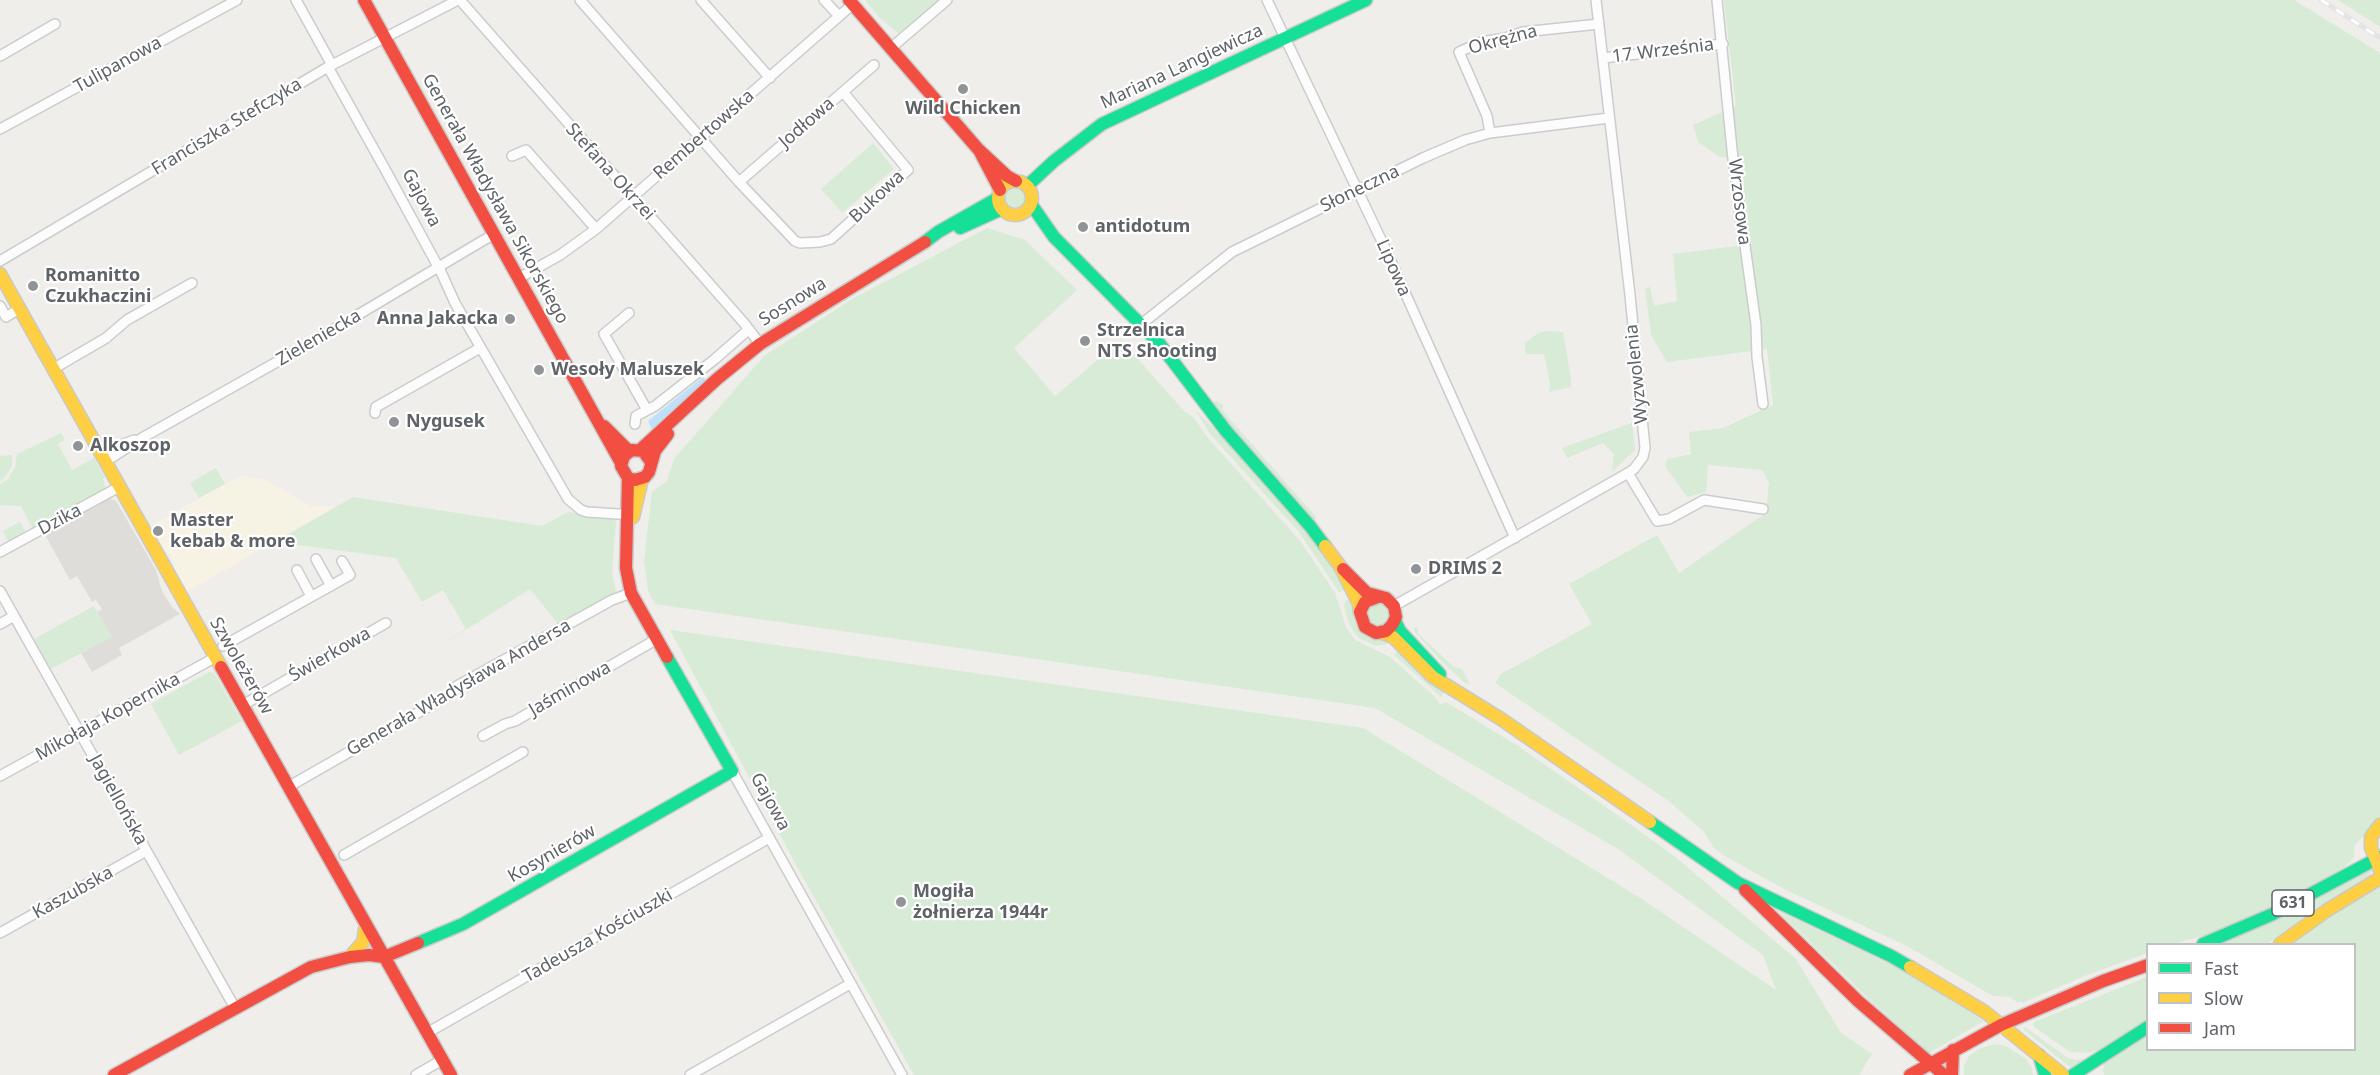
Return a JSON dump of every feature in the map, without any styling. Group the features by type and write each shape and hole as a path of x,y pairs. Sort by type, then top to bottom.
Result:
{"street":[{"name":"Tulipanowa","path":"0,129 237,0"},
{"name":"Gajowa","path":"296,0 480,348 568,499 587,512 630,515"},
{"name":"Generała Władysława Sikorskiego","path":"364,0 621,463"},
{"name":"Franciszka Stefczyka","path":"0,261 330,66 459,0"},
{"name":"Stefana Okrzei","path":"459,0 760,344"},
{"path":"580,0 740,182"},
{"path":"701,0 770,78"},
{"path":"824,0 839,16"},
{"path":"891,48 947,0"},
{"name":"Lipowa","path":"1267,0 1515,538"},
{"name":"Mariana Langiewicza","path":"1022,184 1102,124 1366,0"},
{"name":"Wyzwolenia","path":"1394,606 1628,473 1640,463 1645,448 1596,0"},
{"name":"Wrzosowa","path":"1717,0 1733,159 1757,333 1757,357 1763,404"},
{"name":"Rembertowska","path":"519,278 560,255 596,229 770,78 839,16 851,2"},
{"path":"851,2 978,149 1007,176 1022,184 1032,196 1031,204 1025,211 1016,215"},
{"path":"0,56 55,24"},
{"name":"Okrężna","path":"1490,133 1486,116 1459,52 1481,42 1506,38 1522,32 1599,24"},
{"name":"17 Września","path":"1603,58 1723,44"},
{"name":"Jodłowa","path":"740,182 874,65"},
{"name":"Bukowa","path":"740,182 795,241 800,243 831,239 909,170 843,92"},
{"name":"Słoneczna","path":"1139,326 1232,252 1443,150 1490,133 1609,118"},
{"path":"978,149 1007,213 1030,220 1054,237 1098,279 1139,326 1152,348 1198,406 1226,431 1305,519 1340,566 1367,593 1386,598 1394,606 1395,621 1400,631 1453,688"},
{"path":"512,156 526,150 596,229"},
{"path":"1000,199 1006,183 1022,184"},
{"name":"Sosnowa","path":"634,451 760,344 939,232 1000,199"},
{"path":"1031,204 1054,237"},
{"name":"Zieleniecka","path":"103,457 142,438 314,341 494,234"},
{"name":"Szwoleżerów","path":"0,274 451,1075"},
{"path":"53,369 106,338 128,320 192,283"},
{"path":"0,306 6,317 19,309"},
{"path":"629,313 604,334 647,410"},
{"name":"Sosnowa","path":"635,424 636,416 715,359 748,330"},
{"path":"375,413 376,407 480,348"},
{"name":"Sosnowa","path":"651,462 655,451 692,404"},
{"name":"Generała Władysława Sikorskiego","path":"596,416 634,451"},
{"path":"634,451 648,456 651,462 649,472 642,479 628,478 622,470 621,463 624,456 634,451"},
{"path":"1628,473 1657,520 1668,519 1704,500 1763,509"},
{"name":"Gajowa","path":"628,478 630,515 626,575 631,593 902,1075"},
{"name":"Gajowa","path":"630,515 642,479"},
{"name":"Dzika","path":"0,552 119,487"},
{"path":"316,559 331,586"},
{"path":"223,646 350,575 342,561"},
{"path":"1340,566 1359,604 1360,620 1365,627 1372,632 1393,637 1426,671 1501,719 1738,883 1891,956 1985,1012 2063,1075"},
{"path":"297,570 311,597"},
{"name":"Jagiellońska","path":"0,591 235,1008"},
{"name":"Generała Władysława Andersa","path":"288,787 454,692 458,686 503,663 612,600 631,593"},
{"path":"1360,612 1365,602 1378,597"},
{"path":"0,624 14,616"},
{"path":"1380,633 1388,629 1395,621"},
{"name":"Świerkowa","path":"243,705 386,623"},
{"name":"Jaśminowa","path":"483,736 515,721 657,639"},
{"name":"Mikołaja Kopernika","path":"0,776 216,657"},
{"path":"344,855 523,752"},
{"name":"Kosynierów","path":"384,957 464,924 732,771"},
{"path":"2378,862 2371,848 2371,837 2380,825"},
{"name":"Tadeusza Kościuszki","path":"427,1033 769,838"},
{"name":"Kaszubska","path":"0,933 146,851"},
{"name":"631","path":"2208,943 2378,862"},
{"name":"631","path":"2283,943 2326,910 2380,878"},
{"path":"1738,883 1858,1001 1944,1075"},
{"path":"350,957 363,942 366,924"},
{"path":"114,1075 311,967 350,957 369,955 384,957"},
{"path":"1911,1075 2001,1025 2094,984 2146,966"},
{"path":"690,1075 850,984"},
{"path":"2073,1075 2146,1029"},
{"path":"1952,1075 1953,1050"},
{"path":"2039,1055 2045,1075"},
{"path":"416,1075 442,1060"}],"shaded area":[{"path":"240,476 264,479 312,507 336,506 187,592 168,551 165,553 150,526"},
{"path":"109,498 116,501 156,570 162,591 172,607 180,614 119,648 122,655 92,672 81,653 111,636 97,612 102,609 96,600 92,602 77,576 70,580 44,533"}],"green space":[{"path":"865,0 939,0 899,34 879,17"},
{"path":"1724,0 2294,0 2380,53 2380,818 2355,845 2354,857 2344,868 2289,900 2221,931 2177,943 2146,943 2146,953 2018,1003 2010,997 1993,996 1907,946 1784,889 1725,856 1714,848 1704,832 1670,802 1495,683 1501,674 1592,624 1569,584 1657,535 1679,573 1766,513 1769,483 1762,470 1708,465 1706,492 1687,497 1665,466 1667,459 1691,454 1689,432 1723,428 1773,405 1767,349 1667,362 1651,335 1645,288 1650,287 1654,306 1677,301 1673,254 1737,246 1727,158 1718,156 1698,142 1693,125 1736,106"},
{"path":"2338,0 2380,0 2380,27 2360,14"},
{"path":"873,143 894,169 842,213 821,189"},
{"path":"1015,189 1022,192 1025,199 1022,206 1015,209 1008,206 1005,199 1008,192"},
{"path":"987,228 1025,240 1077,290 1014,348 1055,396 1121,340 1185,412 1193,417 1208,438 1301,542 1335,593 1346,627 1355,640 1390,657 1436,698 1440,705 1446,702 1518,746 1626,821 1674,856 1796,959 1841,1033 1872,1054 1859,1075 914,1075 800,872 670,630 1363,728 1642,899 1776,990 1763,955 1618,849 1375,708 655,604 648,590 644,561 652,492 667,481 674,459 764,356 854,298"},
{"path":"1563,332 1571,379 1571,387 1549,392 1550,384 1544,354 1526,354 1525,343 1538,333"},
{"path":"1216,401 1223,405 1223,411 1317,518 1315,520 1303,510 1230,427 1212,403"},
{"path":"1195,410 1229,442 1316,541 1347,589 1339,592 1299,532 1211,435"},
{"path":"1632,423 1635,450 1612,472 1614,454 1603,443 1567,458 1562,448"},
{"path":"61,433 65,440 58,444 72,470 94,458 105,478 103,479 106,490 9,543 3,531 20,522 26,533 33,529 21,506 0,505 0,484 8,479 15,467 17,454"},
{"path":"12,455 12,466 0,481 0,456"},
{"path":"216,468 225,484 199,498 190,483"},
{"path":"353,497 542,526 568,512 616,520 612,573 617,598 560,626 530,589 434,650 466,629 443,590 422,602 396,558 275,542"},
{"path":"1351,597 1355,614 1391,641 1388,644 1376,646 1360,639 1355,634 1349,624 1344,606"},
{"path":"1378,604 1386,607 1389,615 1386,623 1378,626 1370,623 1367,615 1370,607"},
{"path":"94,606 112,637 51,669 34,639"},
{"path":"1415,627 1418,628 1418,634 1454,667 1462,669 1470,684 1465,683 1441,661 1414,631"},
{"path":"1399,648 1442,687 1444,692 1441,697 1394,655"},
{"path":"209,672 214,673 242,721 179,755 151,704"},
{"path":"2372,869 2368,876 2268,943 2225,943 2288,914"},
{"path":"2380,882 2380,1075 2104,1075 2103,1063 2146,1036 2146,1051 2356,1051 2356,943 2289,943"},
{"path":"1778,911 1898,968 1984,1021 1929,1053"},
{"path":"2146,977 2146,1022 2098,1052 2096,1050 2091,1053 2070,1052 2033,1026 2034,1022"},
{"path":"2025,1027 2068,1058 2086,1059 2071,1068 2024,1030"},
{"path":"1994,1044 2006,1046 2026,1059 2032,1068 2033,1075 1964,1075 1964,1066 1969,1056 1979,1049"}],"water":[{"path":"703,377 706,380 652,429 648,421"}],"railway":[{"path":"2321,0 2380,38"}],"traffic: fast":[{"path":"1027,186 1054,161 1102,124 1366,0"},
{"path":"925,242 938,232 998,198"},
{"path":"1031,204 1054,237 1159,343 1226,431 1325,546"},
{"path":"960,228 1002,209"},
{"path":"1395,621 1400,631 1440,674"},
{"path":"418,943 463,924 732,771 667,657"},
{"path":"1650,822 1738,883 1910,967"},
{"path":"2205,943 2273,914 2380,857"},
{"path":"2073,1075 2146,1028"},
{"path":"2039,1055 2045,1075"}],"traffic: slow":[{"path":"1015,181 1027,186 1032,198 1027,210 1015,215 1003,210 998,198 1003,186 1015,181"},
{"path":"0,274 221,667"},
{"path":"633,517 642,479"},
{"path":"1325,546 1340,566 1359,604 1360,612"},
{"path":"1380,632 1393,637 1433,677 1501,719 1650,822"},
{"path":"2380,825 2371,837 2371,848 2380,870"},
{"path":"2281,943 2326,911 2380,878"},
{"path":"350,957 363,942 366,924"},
{"path":"1910,967 1985,1012 2063,1075"}],"traffic: jam":[{"path":"364,0 621,463"},
{"path":"849,0 978,149 1007,176 1016,181"},
{"path":"980,152 1000,190"},
{"path":"640,450 717,379 760,344 925,242"},
{"path":"604,426 629,451"},
{"path":"651,462 643,451 632,450 624,456 621,466 628,478 635,480 645,477 649,472 655,451 668,434"},
{"path":"628,478 626,568 631,593 667,657"},
{"path":"1343,569 1367,593 1386,598 1394,606 1396,617 1392,625 1386,631 1376,633 1365,627 1360,612 1365,602 1378,597"},
{"path":"221,667 451,1075"},
{"path":"1745,890 1858,1001 1944,1075"},
{"path":"114,1075 311,967 350,957 369,955 384,957 418,943"},
{"path":"1910,1075 2001,1025 2103,981 2146,966"},
{"path":"1952,1075 1953,1050"}],"place":[{"name":"Wild Chicken","path":"963,89"},
{"name":"antidotum","path":"1083,227"},
{"name":"Romanitto Czukhaczini","path":"33,286"},
{"name":"Anna Jakacka","path":"510,319"},
{"name":"Strzelnica NTS Shooting","path":"1085,341"},
{"name":"Wesoły Maluszek","path":"539,370"},
{"name":"Nygusek","path":"394,422"},
{"name":"Alkoszop","path":"78,446"},
{"name":"Master kebab & more","path":"158,531"},
{"name":"DRIMS 2","path":"1416,569"},
{"name":"Mogiła żołnierza 1944r","path":"901,902"}]}
